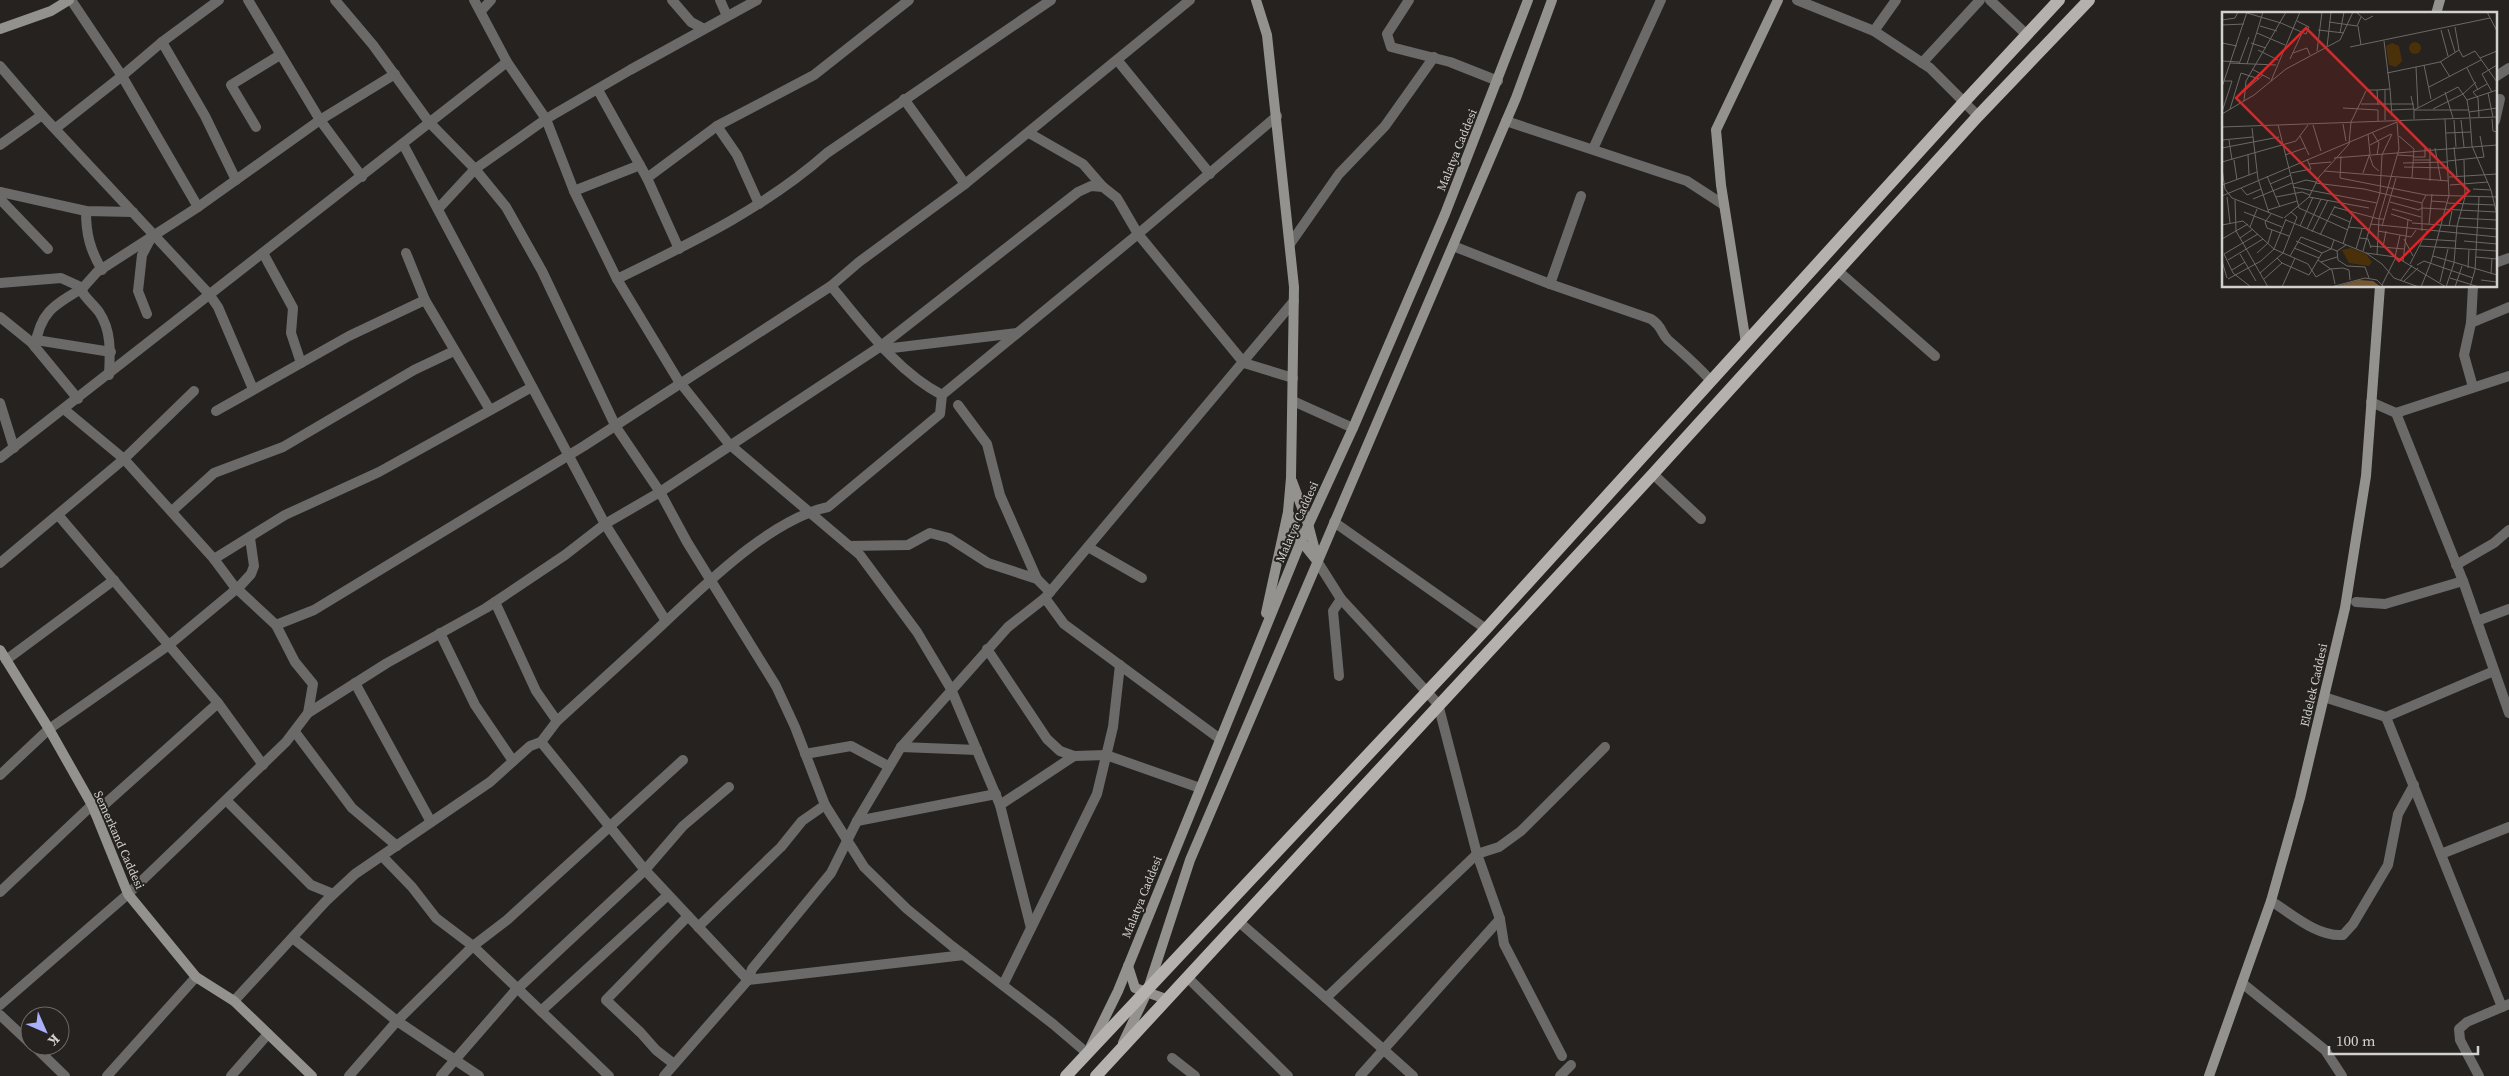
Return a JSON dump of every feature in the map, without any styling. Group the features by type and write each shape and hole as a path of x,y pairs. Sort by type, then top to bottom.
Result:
{"main road":[{"path":"1066,1076 1147,992 1486,629 1965,100 2059,0"},
{"path":"1096,1076 1438,704 1653,474 1978,116 2089,0"}],"street":[{"path":"48,0 51,11"},
{"path":"0,29 51,11 70,0 122,76 198,207"},
{"path":"56,128 162,42 219,0"},
{"path":"248,0 320,120 362,177"},
{"path":"335,0 395,74 430,122 475,169 506,206 542,271 616,427 660,492 687,542 776,686 825,805 864,867 907,909 1087,1053"},
{"path":"474,0 507,62 546,119 574,191 617,279 682,385 729,444 860,555 917,632 951,689 996,794 1031,928"},
{"path":"481,10 491,0"},
{"path":"672,0 691,22 704,29"},
{"path":"720,0 728,16"},
{"path":"438,209 475,169 546,119 757,0"},
{"path":"647,178 717,126 814,75 909,0"},
{"path":"617,279 679,249 794,183 827,153 1050,0"},
{"path":"276,625 314,610 569,456 682,385 831,286 859,262 965,184 1118,61 1190,0"},
{"path":"1256,0 1267,35 1290,244 1294,301 1291,478 1288,512 1257,647"},
{"name":"Malatya Caddesi","path":"1087,1053 1128,966 1308,524 1354,428 1445,214 1528,0"},
{"path":"1120,1050 1147,992 1190,860 1506,121 1552,0"},
{"path":"1593,150 1661,0"},
{"path":"1746,343 1724,205 1716,130 1778,0"},
{"path":"1797,0 1874,31 1922,63 1965,100 1978,116"},
{"path":"1874,31 1896,0"},
{"path":"1922,63 1980,0"},
{"path":"1990,0 2027,35"},
{"path":"1407,1 1387,34 1391,46 1434,57 1498,81"},
{"path":"162,42 205,116 236,180"},
{"path":"256,127 231,85 280,55"},
{"path":"1290,244 1339,174 1385,126 1434,57"},
{"path":"1118,61 1210,174"},
{"path":"0,458 78,400 208,294 362,177 507,62"},
{"path":"0,66 42,115 208,294 218,307 253,390"},
{"path":"2496,76 2509,68"},
{"path":"36,343 38,327 51,309 84,288 102,270 198,207 320,120 395,74"},
{"path":"598,90 647,178 679,249"},
{"path":"2498,97 2509,107"},
{"path":"2496,113 2498,97"},
{"path":"904,99 965,184"},
{"path":"0,145 42,115"},
{"path":"234,1001 294,939 333,894 355,874 490,782 530,746 541,742 557,721 710,579 781,526 810,511 828,507 940,414 942,395 1138,234 1277,116"},
{"path":"1506,121 1687,180 1724,205"},
{"path":"717,126 737,155 759,204"},
{"path":"1029,132 1083,164 1103,187 1117,198 1138,234 1244,363 1292,378"},
{"path":"403,144 605,524 666,621"},
{"path":"574,191 640,165"},
{"path":"0,1005 128,894 227,801 294,732 308,713 355,683 495,602 565,555 605,524 660,492 729,444 883,347 1078,192 1091,186 1103,187"},
{"path":"48,249 0,199 0,192 86,211 133,212"},
{"path":"1550,284 1581,196"},
{"path":"86,211 86,232 91,251 102,270"},
{"path":"148,314 138,291 142,255 154,235"},
{"path":"1453,246 1550,284 1651,319 1661,325 1666,338 1691,358 1711,381"},
{"path":"263,253 293,308 291,333 301,363"},
{"path":"406,253 425,300 490,410"},
{"path":"2496,263 2509,258"},
{"path":"1837,270 1934,356"},
{"path":"0,284 61,278 84,288"},
{"path":"831,286 883,347 923,385 942,395"},
{"path":"84,288 81,290 99,313 106,327 110,352 109,375"},
{"name":"Eldelek Caddesi","path":"2209,1076 2271,901 2300,798 2346,600 2366,476 2380,288"},
{"path":"2472,288 2471,323 2464,355 2472,388"},
{"path":"216,411 349,336 425,300"},
{"path":"664,1076 748,980 752,969 831,873 857,821 901,747 1008,626 1048,595 1294,301"},
{"path":"2471,323 2509,307"},
{"path":"0,317 36,343 78,400"},
{"path":"883,347 1018,333"},
{"path":"36,343 110,352"},
{"path":"172,511 214,473 283,446 414,370 454,352"},
{"path":"2371,402 2396,413 2509,376"},
{"path":"214,559 285,515 379,472 532,387"},
{"path":"0,563 59,516 124,459 194,391"},
{"path":"1293,401 1354,428"},
{"path":"0,403 14,448"},
{"path":"958,405 987,444 1000,495 1037,579 1064,624 1220,739"},
{"path":"64,410 124,459 172,511 237,588 276,625 295,662 313,684 308,713"},
{"path":"2396,413 2477,620 2509,713"},
{"path":"1653,474 1701,519"},
{"path":"1291,478 1308,524 1317,561"},
{"path":"1288,512 1301,542 1317,561 1341,598 1438,704 1477,854 1500,919 1504,944 1562,1056"},
{"path":"59,516 218,703 263,764"},
{"path":"1334,522 1486,629"},
{"path":"2456,565 2494,543 2509,530"},
{"path":"850,546 908,545 930,533 949,538 988,563 1037,579"},
{"path":"0,775 49,729 198,623 252,574 254,566 250,538"},
{"path":"1088,547 1142,578"},
{"path":"6,660 114,580"},
{"path":"2356,602 2385,604 2462,581"},
{"path":"1339,676 1334,611 1341,598"},
{"path":"495,602 536,691 557,721"},
{"path":"2477,620 2509,609"},
{"path":"440,633 475,705 513,761"},
{"path":"988,649 1047,739 1060,752 1074,756 1106,755 1200,788"},
{"name":"Semerkand Caddesi","path":"0,650 49,729 93,809 128,894 196,977 234,1001 312,1076"},
{"path":"1003,985 1097,794 1113,727 1120,665"},
{"path":"2324,697 2386,717 2494,671"},
{"path":"355,683 430,822"},
{"path":"0,892 61,836 218,703"},
{"path":"2386,717 2505,1005 2467,1022 2459,1029 2460,1040 2480,1076"},
{"path":"294,732 352,808 397,846"},
{"path":"541,742 645,870 748,980"},
{"path":"805,754 851,746 888,766"},
{"path":"901,747 977,750"},
{"path":"1326,998 1477,854 1498,847 1521,831 1605,747"},
{"path":"1000,805 1074,756"},
{"path":"349,1076 397,1021 473,946 507,920 683,760"},
{"path":"2271,901 2320,931 2335,936 2343,935 2354,924 2388,865 2398,814 2414,785"},
{"path":"441,1076 517,989 645,870 683,826 729,787"},
{"path":"857,821 996,794"},
{"path":"227,801 311,885 333,894"},
{"path":"698,927 780,847 802,821 825,805"},
{"path":"2441,854 2509,827"},
{"path":"382,856 412,887 436,918 473,946 609,1076"},
{"path":"541,1011 668,894"},
{"path":"674,1064 656,1050 606,1000 688,916"},
{"path":"1360,1076 1500,919"},
{"path":"1238,921 1413,1076"},
{"path":"294,939 397,1021 479,1076"},
{"path":"748,980 964,955"},
{"path":"1128,966 1135,988 1166,999"},
{"path":"107,1076 196,977"},
{"path":"1187,977 1288,1076"},
{"path":"2242,983 2325,1050 2342,1076"},
{"path":"0,1015 20,1034"},
{"path":"231,1076 268,1034"},
{"path":"44,1056 65,1076"},
{"path":"1172,1058 1195,1076"},
{"path":"1560,1076 1571,1065"}]}
